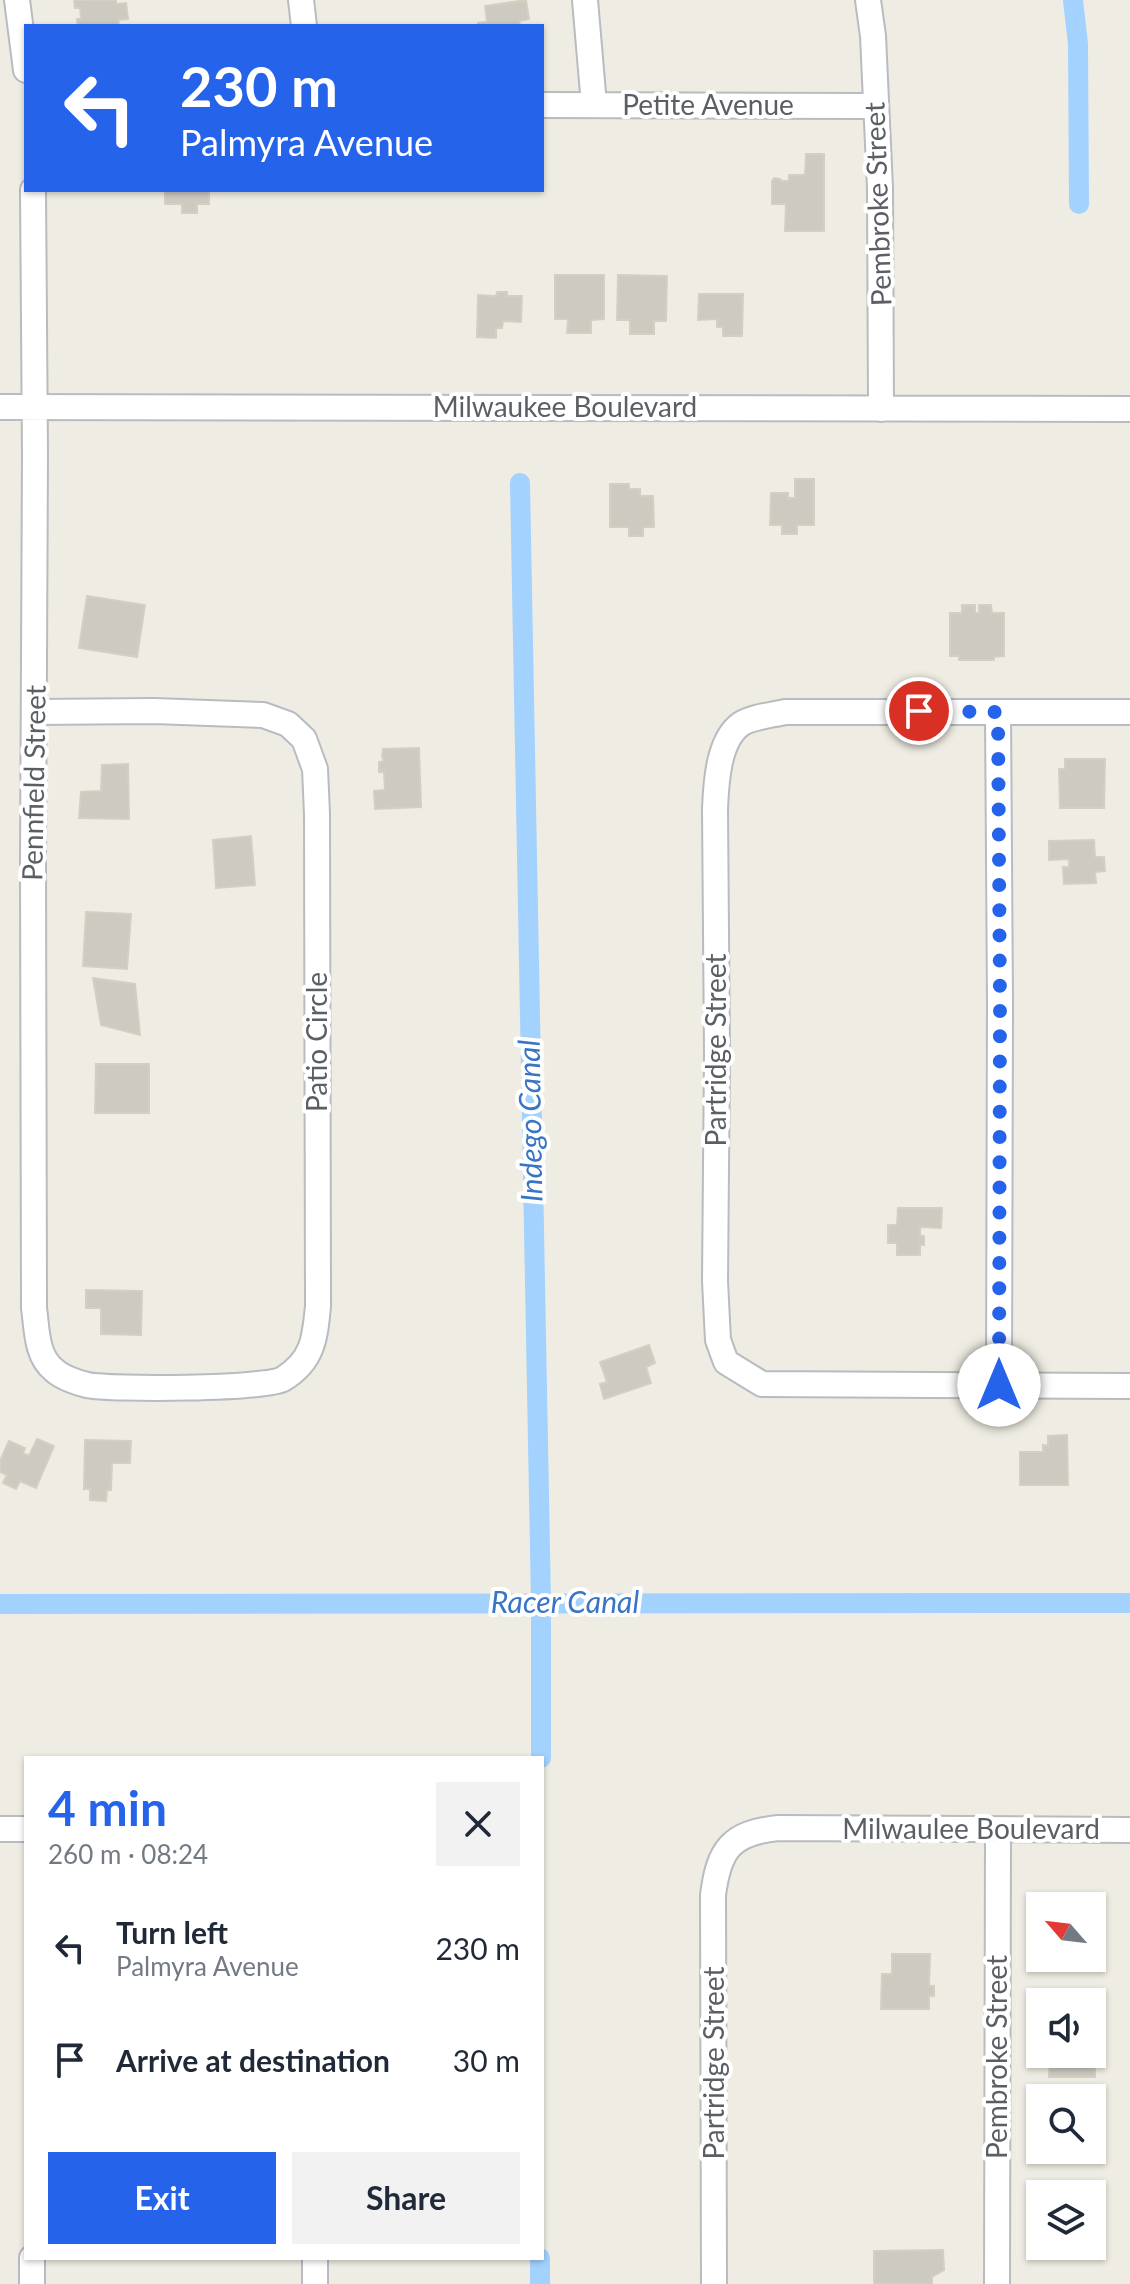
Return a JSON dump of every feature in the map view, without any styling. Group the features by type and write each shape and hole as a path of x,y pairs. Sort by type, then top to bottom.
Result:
{"street":[{"path":"17,0 24,54"},
{"path":"301,0 304,24"},
{"path":"585,0 594,105"},
{"name":"Pembroke Street","path":"868,0 873,36 881,242 881,409"},
{"name":"Petite Avenue","path":"544,105 875,106"},
{"name":"Pennfield Street","path":"33,192 34,1308 40,1354 54,1371"},
{"name":"Milwaukee Boulevard","path":"0,407 1130,409"},
{"name":"Patio Circle","path":"35,712 154,711 263,715 288,724 304,739 315,769 317,814 318,1280 315,1337 306,1360 281,1380 258,1385 99,1386 87,1385 54,1371"},
{"name":"Partridge Street","path":"998,712 785,712 742,723 727,738 716,784 715,809 715,1281 718,1340 726,1362 762,1384 999,1385"},
{"path":"1130,712 998,712 999,1385 1130,1386"},
{"name":"Milwaulee Boulevard","path":"730,1845 753,1831 812,1828 1130,1830"},
{"path":"0,1829 24,1829"},
{"name":"Pembroke Street","path":"997,2284 998,1831"},
{"name":"Partridge Street","path":"714,2284 713,1895 717,1869 730,1845"},
{"path":"32,2260 32,2284"},
{"path":"315,2260 315,2284"}],"building":[{"path":"74,0 116,0 116,4 126,3 128,19 118,20 119,24 78,24 77,19 81,19 80,8 75,8"},
{"path":"526,0 529,19 519,21 520,24 478,24 487,22 485,6"},
{"path":"806,154 824,154 824,231 785,231 786,204 772,204 772,181 774,178 789,181 789,175 805,175"},
{"path":"165,192 209,192 209,204 197,204 197,213 182,213 182,204 165,204"},
{"path":"555,275 604,275 604,319 591,320 591,333 567,333 568,319 555,319"},
{"path":"618,275 667,276 666,321 654,321 654,334 630,334 630,320 617,320"},
{"path":"497,292 522,296 521,322 503,321 502,328 496,328 496,338 477,337 478,295 496,296"},
{"path":"699,294 743,294 742,336 723,336 723,327 717,327 717,319 698,320"},
{"path":"795,479 814,479 814,525 797,525 797,534 782,534 782,525 770,525 771,493 788,493 788,498 795,498"},
{"path":"610,484 629,484 629,489 640,489 640,496 653,496 654,527 643,527 643,536 629,536 629,527 610,527"},
{"path":"87,596 145,605 137,657 79,648"},
{"path":"962,605 975,605 975,613 979,613 979,605 991,605 992,613 1004,613 1004,656 994,657 994,660 959,660 959,656 950,656 950,613 962,613"},
{"path":"419,748 421,807 375,809 374,791 385,790 384,772 379,772 379,762 384,761 383,749"},
{"path":"1065,759 1105,759 1104,808 1060,808 1059,769 1065,769"},
{"path":"128,764 129,819 79,818 81,792 101,791 102,765"},
{"path":"251,836 255,885 216,888 213,840"},
{"path":"1094,840 1095,857 1104,857 1105,871 1095,872 1096,883 1064,884 1063,867 1069,867 1069,859 1049,860 1049,841"},
{"path":"86,912 131,914 127,969 83,966"},
{"path":"93,978 135,984 140,1035 101,1025"},
{"path":"96,1064 149,1064 149,1113 95,1113"},
{"path":"898,1208 942,1208 941,1228 920,1227 924,1245 920,1245 920,1255 897,1255 897,1243 888,1243 888,1225 897,1225"},
{"path":"86,1290 142,1291 141,1335 101,1334 101,1308 86,1308"},
{"path":"649,1345 655,1363 646,1367 651,1383 604,1399 600,1384 607,1382 600,1362"},
{"path":"1067,1435 1068,1485 1020,1485 1020,1452 1043,1452 1043,1445 1048,1446 1048,1436"},
{"path":"37,1439 54,1446 36,1488 20,1481 16,1489 3,1483 7,1475 0,1472 0,1461 9,1441 25,1448 23,1453 29,1456"},
{"path":"85,1440 131,1441 130,1463 112,1463 111,1490 107,1490 106,1501 90,1500 90,1489 84,1489"},
{"path":"892,1954 930,1954 929,1986 934,1986 934,1996 929,1996 929,2009 881,2009 882,1974 892,1974"},
{"path":"1049,2068 1095,2068 1095,2077 1049,2077"},
{"path":"943,2250 944,2270 932,2277 932,2284 874,2284 874,2251"}],"waterway":[{"path":"1073,0 1078,44 1079,204"},
{"name":"Indego Canal","path":"520,483 541,1603 541,1756"},
{"name":"Racer Canal","path":"0,1604 1130,1603"},
{"name":"Indego Canal","path":"540,2260 540,2284"}],"route":[{"path":"919,711 998,712 999,1385"}]}
